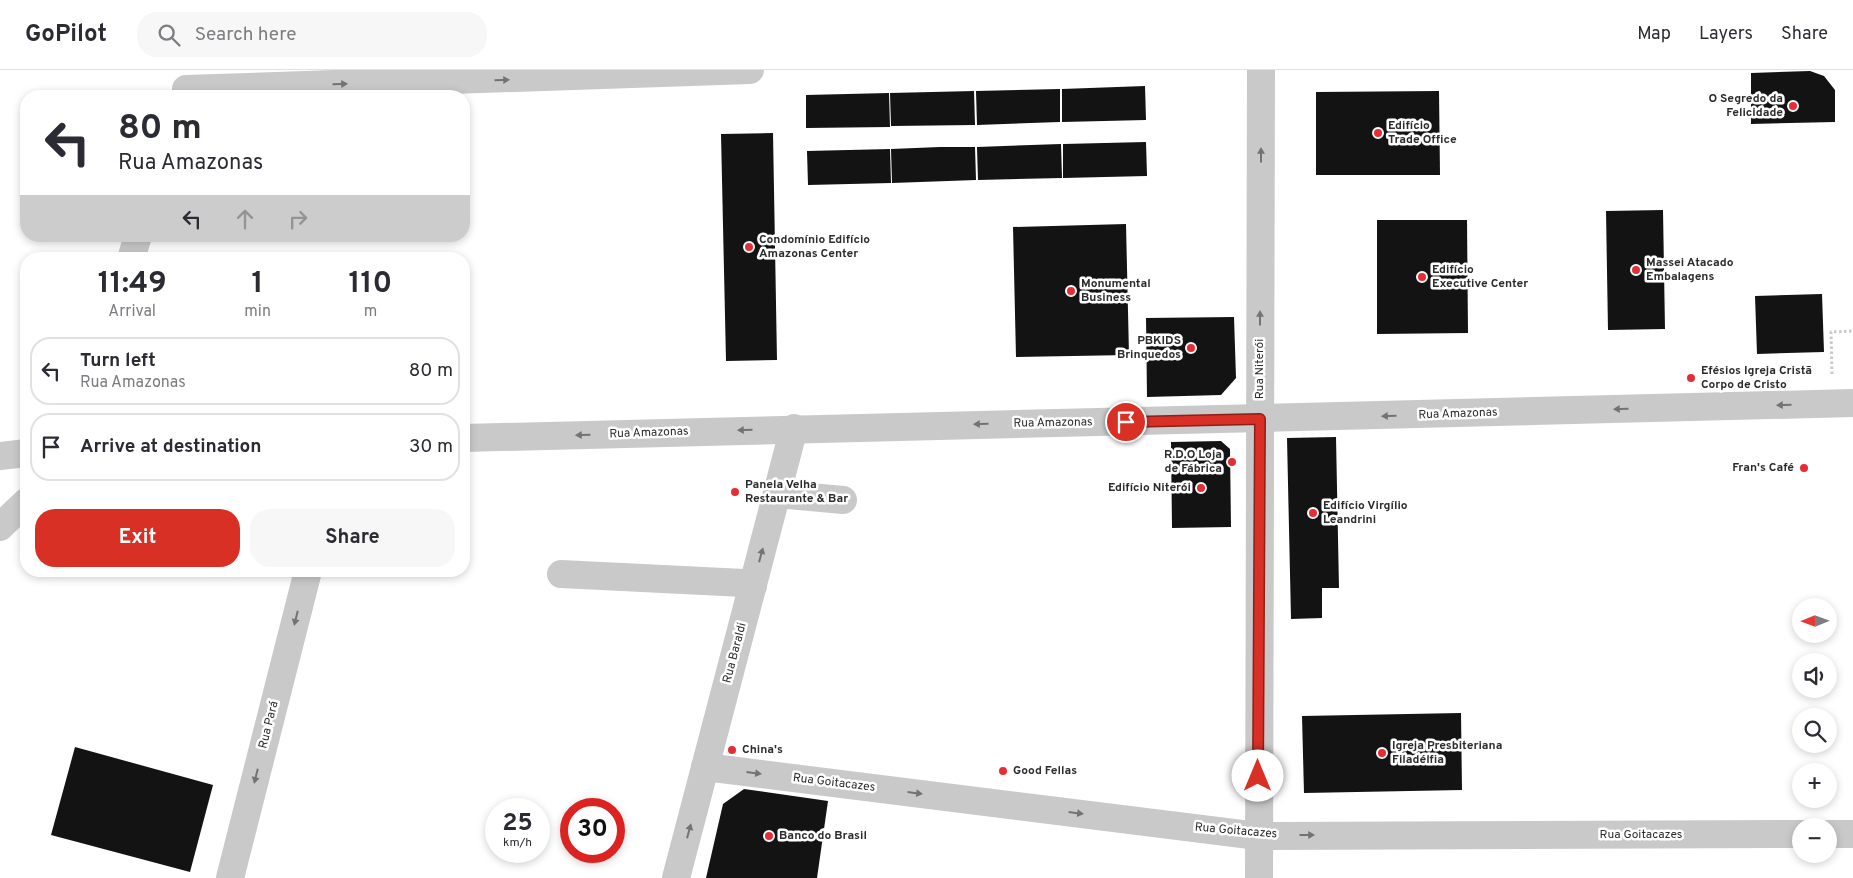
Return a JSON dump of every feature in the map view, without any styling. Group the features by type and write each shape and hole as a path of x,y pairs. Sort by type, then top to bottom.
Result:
{"street":[{"path":"187,85 750,70"},
{"name":"Rua Niterói","path":"1259,878 1261,70"},
{"name":"Rua Amazonas","path":"470,438 794,428 1260,419 1843,403"},
{"name":"Rua Baraldi","path":"676,878 794,428"},
{"path":"0,456 20,454"},
{"path":"777,494 843,500"},
{"path":"0,527 20,508"},
{"path":"561,574 744,583 753,586"},
{"name":"Rua Pará","path":"230,878 306,577"},
{"name":"Rua Goitacazes","path":"705,767 1258,836 1792,834"},
{"path":"1837,834 1853,834"}],"path":[{"path":"1843,403 1831,332 1853,331"}],"building":[{"name":"O Segredo da Felicidade","path":"1810,71 1824,76 1835,90 1835,122 1751,124 1751,73"},
{"path":"1145,86 1146,120 1062,122 1062,89"},
{"path":"1060,89 1060,122 977,125 976,91"},
{"path":"974,91 975,125 891,126 890,93"},
{"name":"Edifício Trade Office","path":"1439,91 1440,175 1316,175 1316,92"},
{"path":"889,93 890,127 806,128 806,95"},
{"name":"Condomínio Edifício Amazonas Center","path":"773,133 777,360 726,361 721,134"},
{"path":"1146,142 1147,176 1063,178 1063,144"},
{"path":"1061,144 1062,178 978,180 977,147"},
{"path":"975,147 976,180 892,183 891,149"},
{"path":"890,149 891,183 808,185 807,151"},
{"name":"Massei Atacado Embalagens","path":"1663,210 1665,329 1608,330 1606,211"},
{"name":"Edifício Executive Center","path":"1377,220 1467,220 1468,333 1377,334"},
{"name":"Monumental Business","path":"1126,224 1129,355 1016,357 1013,227"},
{"path":"1822,294 1824,352 1757,354 1755,296"},
{"name":"PBKIDS Brinquedos","path":"1234,317 1236,378 1221,395 1147,397 1146,318"},
{"name":"Edifício Virgílio Leandrini","path":"1336,437 1339,588 1322,588 1322,618 1291,619 1287,438"},
{"name":"Edifício Niterói","path":"1221,441 1230,449 1231,527 1172,528 1171,442"},
{"name":"Igreja Presbiteriana Filadélfia","path":"1461,713 1462,790 1304,793 1302,716"},
{"path":"75,747 213,785 190,872 51,835"},
{"name":"Banco do Brasil","path":"744,789 828,801 817,878 706,878 723,804"}],"place":[{"name":"O Segredo da Felicidade","path":"1793,106"},
{"name":"Edifício Trade Office","path":"1378,133"},
{"name":"Condomínio Edifício Amazonas Center","path":"749,247"},
{"name":"Massei Atacado Embalagens","path":"1636,270"},
{"name":"Edifício Executive Center","path":"1422,277"},
{"name":"Monumental Business","path":"1071,291"},
{"name":"PBKIDS Brinquedos","path":"1191,348"},
{"name":"Efésios Igreja Cristã Corpo de Cristo","path":"1691,378"},
{"name":"R.D.O Loja de Fábrica","path":"1232,462"},
{"name":"Fran's Café","path":"1804,468"},
{"name":"Edifício Niterói","path":"1201,488"},
{"name":"Panela Velha Restaurante & Bar","path":"735,492"},
{"name":"Edifício Virgílio Leandrini","path":"1313,513"},
{"name":"China's","path":"732,750"},
{"name":"Igreja Presbiteriana Filadélfia","path":"1382,753"},
{"name":"Good Fellas","path":"1003,771"},
{"name":"Banco do Brasil","path":"769,836"}],"route":[{"path":"1126,422 1260,419 1258,776"}]}
